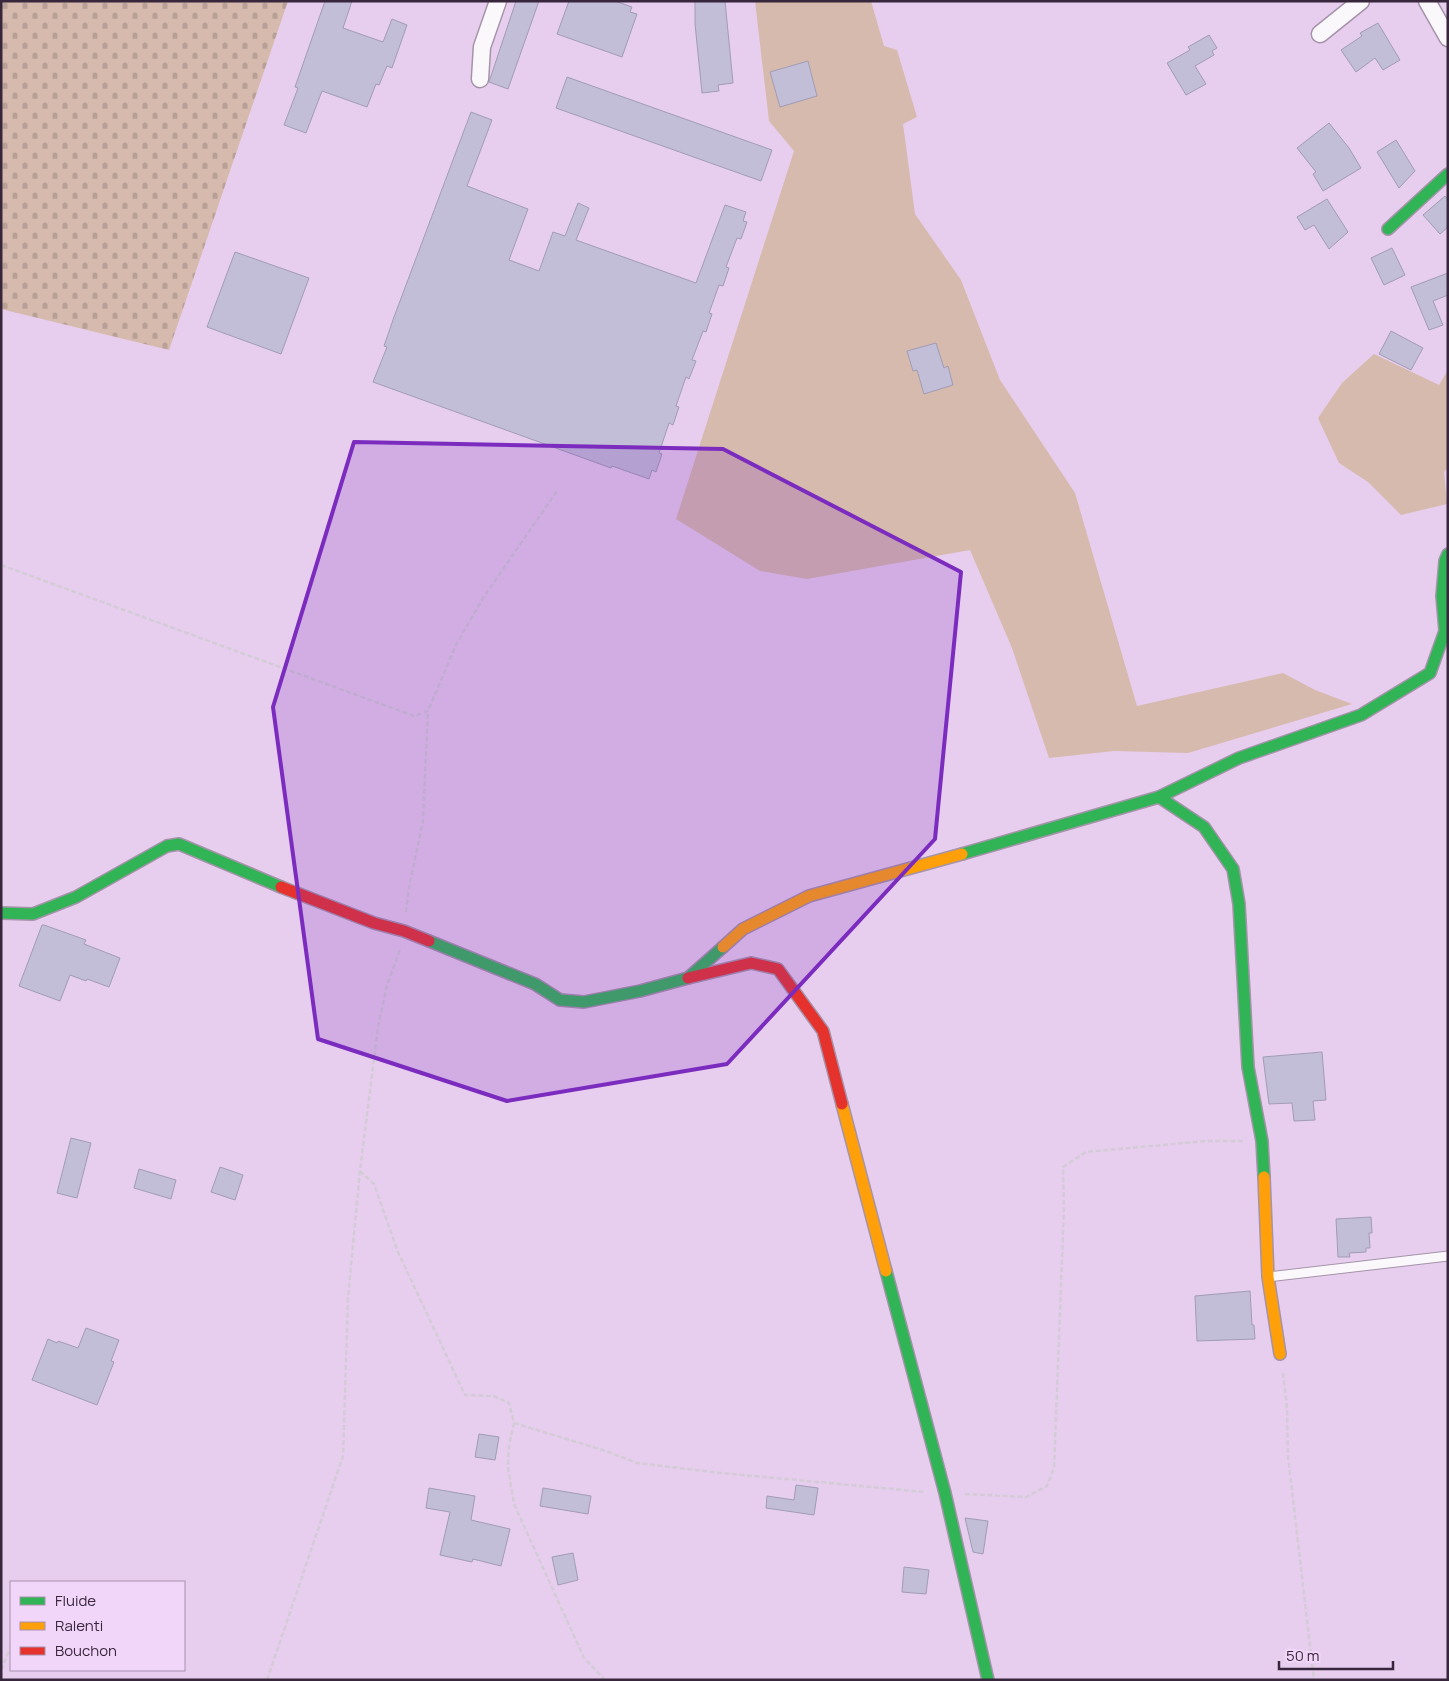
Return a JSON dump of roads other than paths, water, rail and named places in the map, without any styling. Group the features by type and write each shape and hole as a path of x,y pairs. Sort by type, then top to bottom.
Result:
{"street":[{"path":"480,79 482,48 498,1"},
{"path":"1320,34 1361,1"},
{"path":"1427,1 1448,38"},
{"path":"1388,229 1448,174"},
{"path":"688,978 743,929 809,896 1159,797 1239,758 1361,715 1430,673 1445,631 1442,596 1445,561 1448,554"},
{"path":"1159,797 1204,827 1233,870 1239,904 1248,1067 1262,1141 1268,1277 1280,1354"},
{"path":"1,913 33,914 76,896 168,846 179,844 281,888 374,923 404,931 535,984 560,1000 584,1002 640,991 751,963 778,969 823,1031 945,1493 988,1680"}],"lane":[{"path":"1268,1277 1448,1256"}]}
